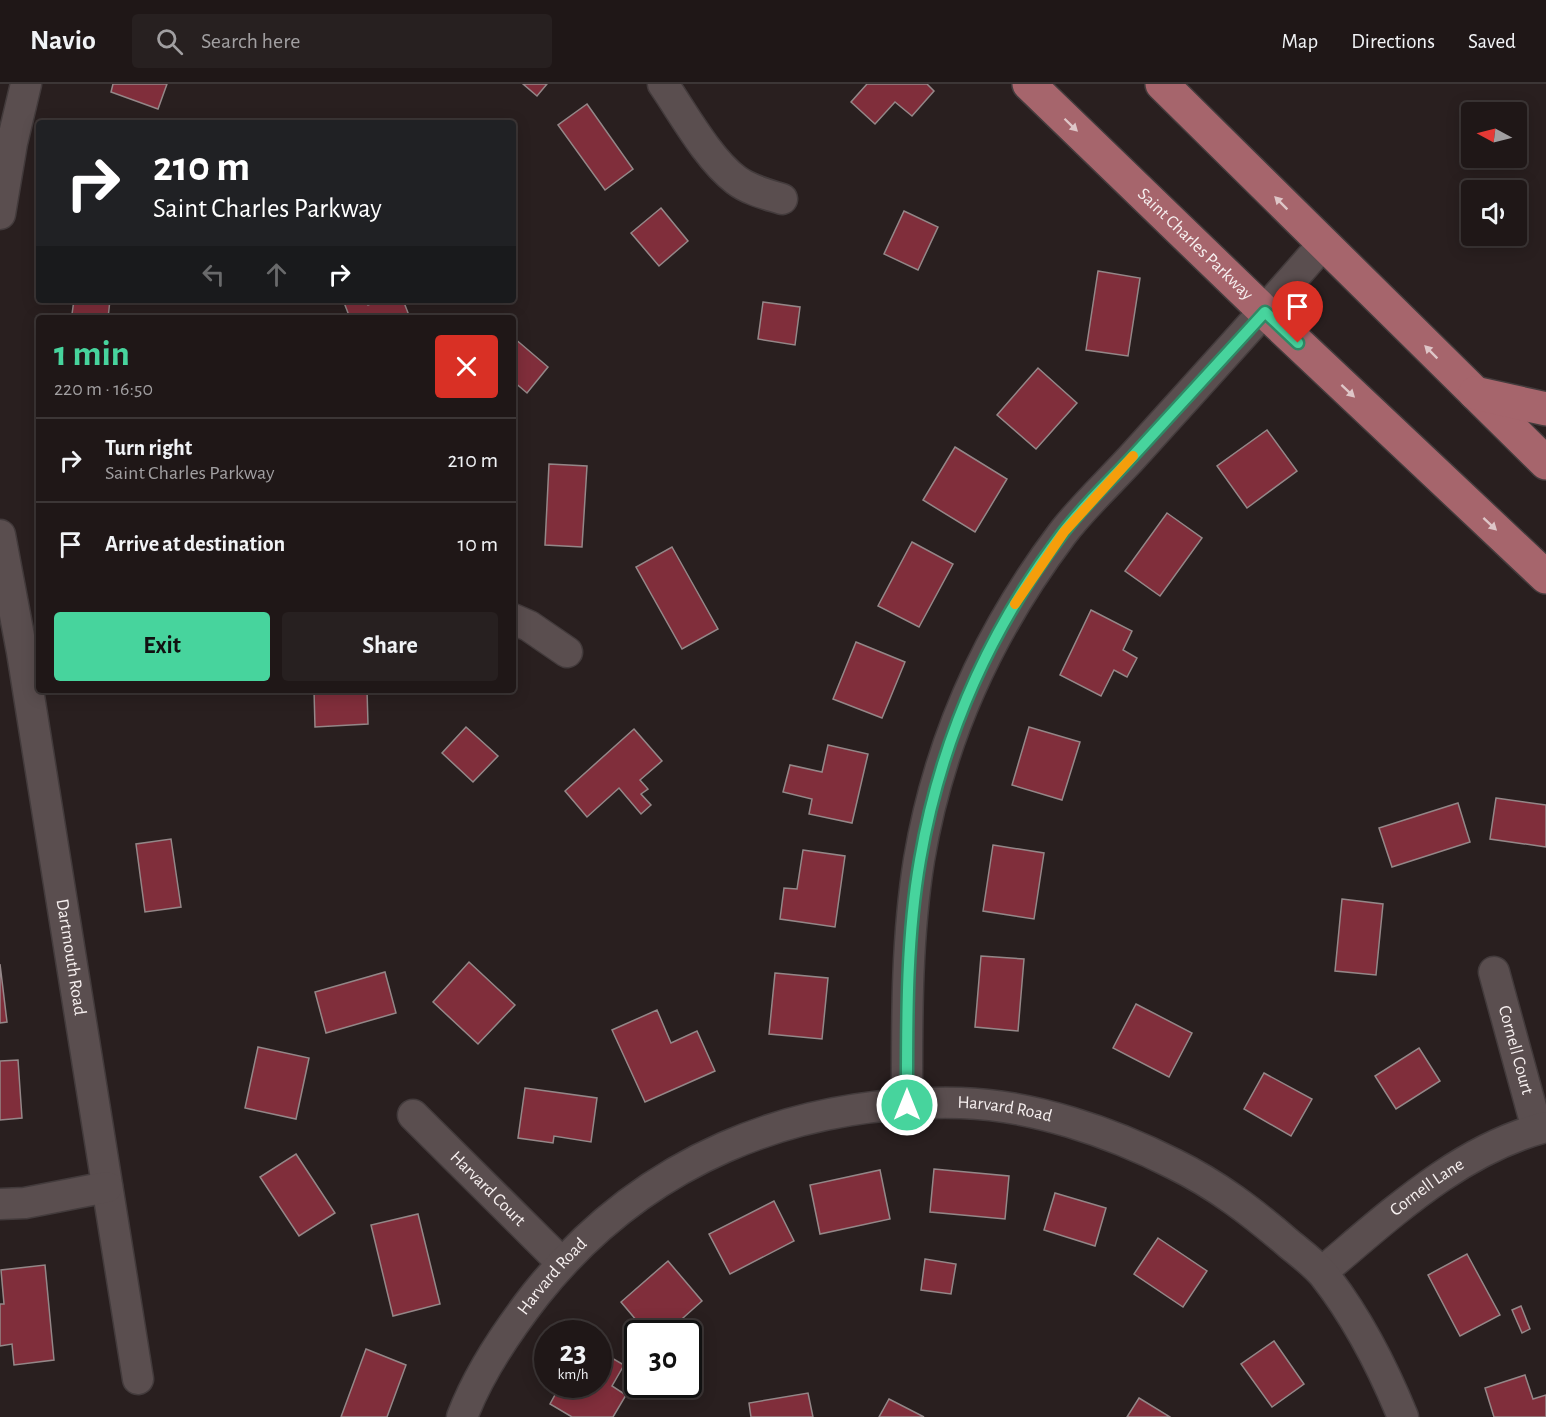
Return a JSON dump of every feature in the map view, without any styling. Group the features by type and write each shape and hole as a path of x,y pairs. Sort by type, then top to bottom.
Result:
{"main road":[{"name":"Saint Charles Parkway","path":"1029,84 1265,312 1546,577"},
{"path":"1162,84 1546,463"},
{"path":"1473,393 1546,409"}],"street":[{"path":"0,214 12,143 26,84"},
{"path":"663,84 710,151 734,179 747,187 782,199"},
{"path":"907,1105 907,1022 911,931 920,860 945,756 968,690 991,644 1029,580 1064,532 1265,312 1323,244"},
{"name":"Dartmouth Road","path":"0,535 138,1379"},
{"path":"516,621 567,652"},
{"name":"Cornell Court","path":"1494,972 1541,1128"},
{"name":"Harvard Road","path":"462,1417 470,1395 513,1324 561,1262 605,1222 650,1186 690,1162 741,1140 789,1125 843,1112 907,1105 963,1103 1034,1113 1101,1132 1213,1183 1258,1217 1322,1272 1382,1370 1403,1417"},
{"name":"Harvard Court","path":"413,1115 561,1262"},
{"name":"Cornell Lane","path":"1322,1272 1450,1170 1510,1138 1541,1128"},
{"path":"0,1204 25,1203 106,1186"}],"building":[{"path":"113,84 167,84 158,109 111,92"},
{"path":"523,84 547,84 537,96"},
{"path":"867,84 927,84 934,91 912,116 895,102 875,124 851,102"},
{"path":"587,104 633,169 605,190 558,125"},
{"path":"661,208 688,241 659,266 631,233"},
{"path":"904,211 938,227 918,270 884,254"},
{"path":"1098,271 1140,278 1128,356 1086,350"},
{"path":"763,302 800,307 795,345 758,339"},
{"path":"74,303 110,303 108,315 72,314"},
{"path":"344,303 367,303 368,305 404,303 409,315 349,315"},
{"path":"516,340 548,367 527,393 516,384"},
{"path":"1038,368 1077,403 1036,449 997,415"},
{"path":"1267,430 1297,471 1247,508 1217,466"},
{"path":"955,447 1007,479 975,532 923,500"},
{"path":"549,464 587,466 582,547 545,545"},
{"path":"1167,513 1202,538 1160,596 1125,571"},
{"path":"912,542 953,564 919,627 878,606"},
{"path":"672,547 718,629 682,649 636,567"},
{"path":"1091,610 1132,631 1123,650 1137,658 1127,677 1114,670 1101,696 1060,675"},
{"path":"856,642 905,662 882,718 833,699"},
{"path":"314,693 367,693 368,724 315,727"},
{"path":"466,727 498,756 473,782 442,753"},
{"path":"1029,727 1080,742 1062,800 1012,785"},
{"path":"634,729 662,761 640,780 648,789 641,794 651,805 641,814 619,788 587,817 565,791"},
{"path":"828,745 868,754 852,823 809,814 812,799 783,792 790,765 822,772"},
{"path":"1496,798 1546,805 1546,847 1490,839"},
{"path":"1458,803 1470,842 1392,867 1379,828"},
{"path":"171,839 181,907 145,912 136,844"},
{"path":"993,845 1044,853 1034,919 983,911"},
{"path":"803,850 845,856 835,927 780,919 784,888 797,889"},
{"path":"1342,899 1383,904 1376,975 1335,971"},
{"path":"981,956 1024,959 1018,1031 975,1027"},
{"path":"469,962 515,1005 478,1044 433,1002"},
{"path":"0,964 7,1022 0,1023"},
{"path":"385,972 396,1013 326,1033 315,992"},
{"path":"775,973 828,978 822,1039 769,1034"},
{"path":"1136,1004 1192,1033 1169,1077 1113,1048"},
{"path":"657,1010 671,1043 697,1031 715,1071 645,1102 612,1030"},
{"path":"258,1047 309,1058 296,1119 245,1108"},
{"path":"1419,1048 1440,1081 1396,1109 1375,1076"},
{"path":"18,1060 22,1118 0,1120 0,1061"},
{"path":"1264,1073 1312,1099 1291,1136 1244,1109"},
{"path":"525,1088 597,1098 591,1142 554,1136 553,1143 518,1138"},
{"path":"296,1154 335,1213 299,1236 260,1177"},
{"path":"934,1169 1009,1176 1005,1219 930,1212"},
{"path":"880,1170 890,1219 820,1234 810,1185"},
{"path":"1055,1193 1106,1208 1095,1246 1044,1230"},
{"path":"774,1201 794,1241 730,1274 709,1234"},
{"path":"418,1214 440,1304 393,1316 371,1225"},
{"path":"1158,1238 1207,1271 1183,1307 1134,1274"},
{"path":"1467,1254 1500,1315 1460,1336 1428,1275"},
{"path":"925,1259 956,1264 951,1294 921,1290"},
{"path":"668,1261 702,1301 681,1320 636,1320 621,1302"},
{"path":"45,1265 54,1360 14,1365 12,1344 0,1346 0,1304 4,1304 1,1270"},
{"path":"1521,1306 1530,1329 1522,1333 1512,1310"},
{"path":"1274,1341 1304,1384 1272,1407 1241,1364"},
{"path":"366,1349 406,1365 387,1417 341,1417"},
{"path":"612,1358 624,1365 612,1386"},
{"path":"1525,1375 1533,1399 1546,1395 1546,1417 1494,1417 1485,1388"},
{"path":"612,1386 624,1394 624,1398 613,1417 572,1417 550,1404 553,1398 612,1398"},
{"path":"808,1393 813,1417 751,1417 749,1403"},
{"path":"1139,1398 1170,1417 1127,1417"},
{"path":"889,1399 924,1417 879,1417"}],"slow traffic":[{"path":"1015,604 1029,580 1064,532 1133,456"}],"route":[{"path":"907,1105 907,1022 912,921 920,860 933,799 949,742 968,690 991,644 1029,580 1064,532 1265,312 1298,343"}]}
